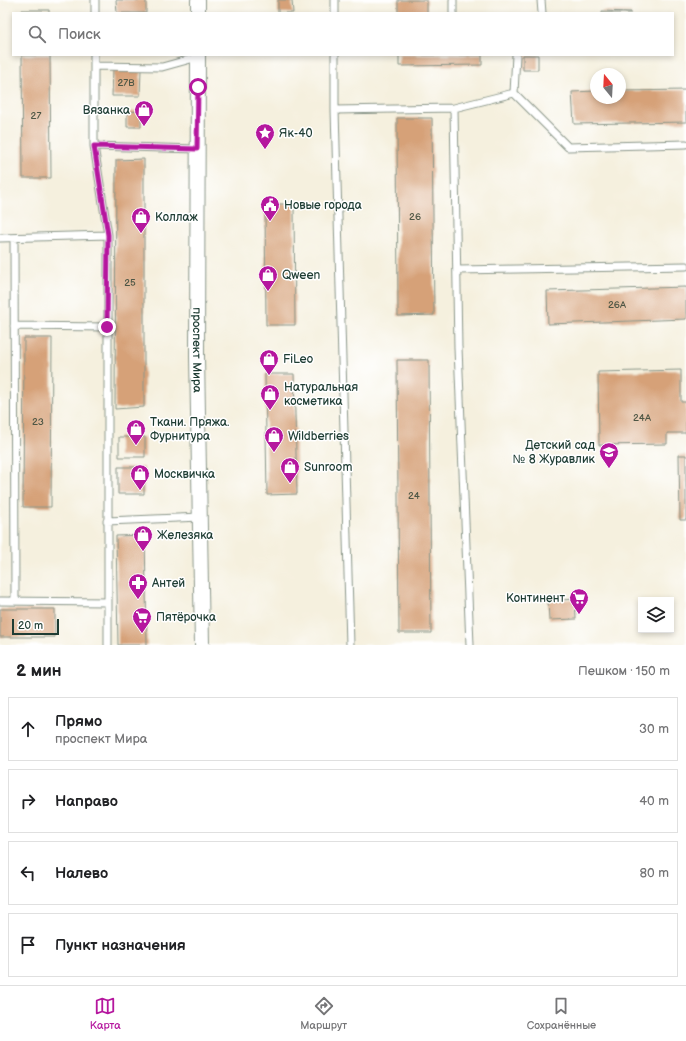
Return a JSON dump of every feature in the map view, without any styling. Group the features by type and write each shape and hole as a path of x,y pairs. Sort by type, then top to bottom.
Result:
{"street":[{"path":"198,0 198,12"},
{"name":"проспект Мира","path":"198,56 197,356 201,517 202,645"}],"lane":[{"path":"95,0 95,12"},
{"path":"335,0 335,12"},
{"path":"453,0 453,12"},
{"path":"541,0 542,12"},
{"path":"94,56 94,146 108,235 108,645"},
{"path":"94,66 162,67 198,56"},
{"path":"335,56 335,110 350,645"},
{"path":"516,56 514,94 568,147 686,144"},
{"path":"335,110 454,108 514,94"},
{"path":"454,108 458,270 458,348 470,645"},
{"path":"94,146 197,149"},
{"path":"0,238 108,235"},
{"path":"14,238 15,601"},
{"path":"458,270 686,266"},
{"path":"14,326 107,327"},
{"path":"107,520 201,517"},
{"path":"0,601 108,602"}],"building":[{"path":"116,0 146,0 146,12 117,12"},
{"path":"278,0 292,0 293,12 278,12"},
{"path":"398,0 427,0 427,12 398,12"},
{"path":"22,10 49,10 49,12 22,12"},
{"path":"602,11 631,12 602,12"},
{"path":"22,56 50,56 51,178 23,178"},
{"path":"399,56 482,56 482,65 399,66"},
{"path":"523,56 538,56 538,70 523,70"},
{"path":"113,69 141,70 140,96 112,96"},
{"path":"686,90 686,122 574,124 572,92 590,91 590,104 626,104 626,91"},
{"path":"141,111 141,127 127,127 127,112"},
{"path":"397,118 432,118 434,315 398,316"},
{"path":"144,159 144,407 115,409 116,160"},
{"path":"265,204 294,204 295,325 266,325"},
{"path":"686,287 686,319 548,324 547,291"},
{"path":"24,338 52,338 51,507 23,507"},
{"path":"397,360 429,360 431,633 399,633"},
{"path":"681,370 681,402 686,402 686,433 667,433 667,444 599,445 598,372"},
{"path":"265,374 294,374 297,494 267,495"},
{"path":"119,437 145,437 145,457 119,457"},
{"path":"679,455 686,455 686,520 680,520"},
{"path":"118,467 144,467 144,494 118,494"},
{"path":"145,535 147,645 118,645 116,536"},
{"path":"575,599 576,619 549,620 548,601"},
{"path":"0,609 55,609 55,637 0,637"}],"place":[{"name":"Вязанка","path":"144,127"},
{"name":"Як-40","path":"265,150"},
{"name":"Новые города","path":"270,222"},
{"name":"Коллаж","path":"141,234"},
{"name":"Qween","path":"268,292"},
{"name":"FiLeo","path":"269,376"},
{"name":"Натуральная косметика","path":"270,411"},
{"name":"Ткани. Пряжа. Фурнитура","path":"136,446"},
{"name":"Wildberries","path":"274,453"},
{"name":"Детский сад № 8 Журавлик","path":"609,469"},
{"name":"Sunroom","path":"290,484"},
{"name":"Москвичка","path":"140,491"},
{"name":"Железяка","path":"143,552"},
{"name":"Антей","path":"138,600"},
{"name":"Континент","path":"579,615"},
{"name":"Пятёрочка","path":"142,634"}],"route":[{"path":"107,327 108,235 94,146 197,149 198,87"}]}
